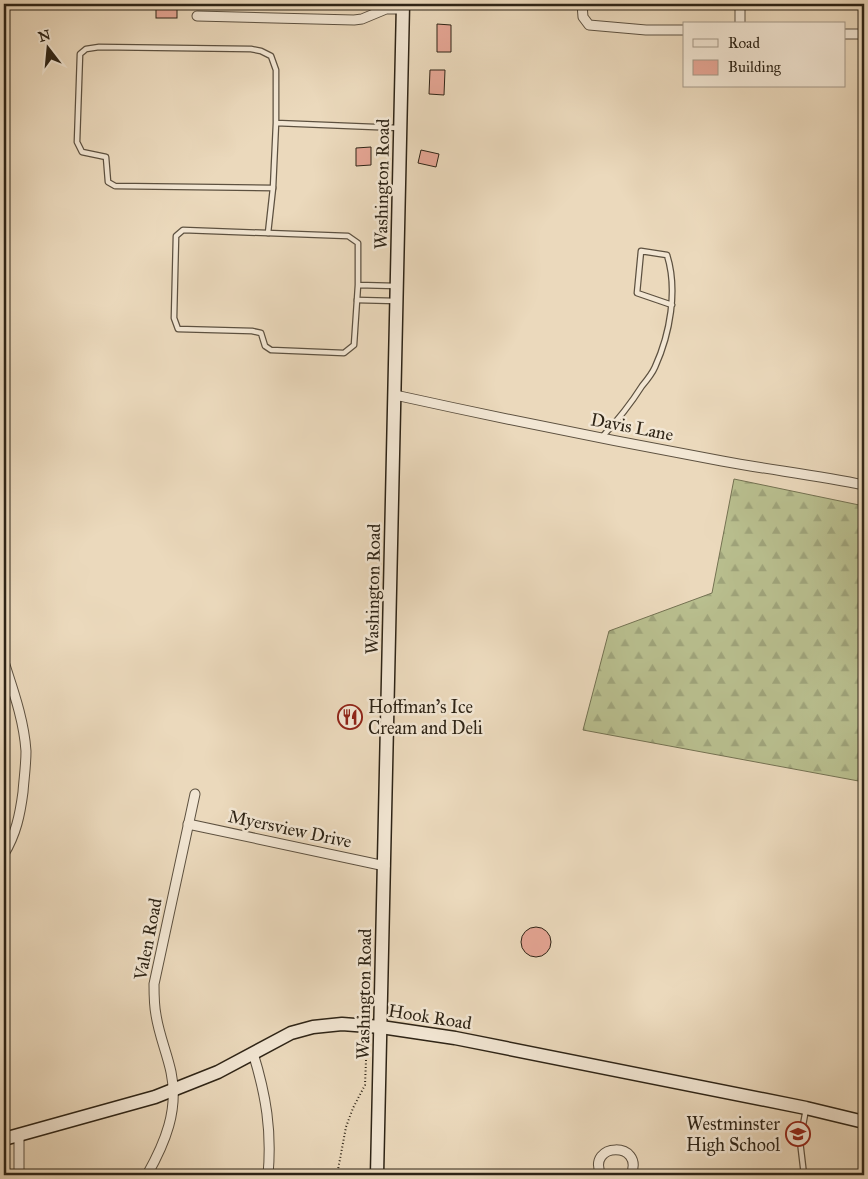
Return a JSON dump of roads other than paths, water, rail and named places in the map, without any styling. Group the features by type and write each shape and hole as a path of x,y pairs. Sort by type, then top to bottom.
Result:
{"main road":[{"name":"Washington Road","path":"377,1175 403,6"},
{"name":"Hook Road","path":"4,1139 173,1090 218,1072 291,1033 313,1027 342,1024 381,1027 455,1038 806,1108 864,1122"}],"street":[{"path":"582,4 583,17 589,25 646,30 683,30"},
{"path":"740,4 740,22"},
{"path":"197,16 354,20 362,19 386,8 403,6"},
{"path":"846,34 864,34"},
{"name":"Davis Lane","path":"395,395 720,461 864,485"},
{"path":"4,662 20,716 26,750 26,768 18,824 4,854"},
{"name":"Valen Road","path":"147,1175 164,1143 169,1129 173,1090 171,1072 156,1016 154,984 195,794"},
{"name":"Myersview Drive","path":"188,824 385,866"},
{"path":"253,1053 262,1080 270,1133 268,1175"},
{"path":"19,1135 19,1175"},
{"path":"601,1175 599,1168 601,1157 610,1150 615,1149 625,1152 632,1160 634,1165 631,1175"}],"lane":[{"path":"268,233 273,188 276,123 276,70 271,56 251,49 99,47 86,49 80,54 77,142 82,152 106,157 108,182 115,186 273,188"},
{"path":"276,123 401,128"},
{"path":"183,230 348,236 358,243 358,285 354,345 344,352 271,350 265,346 261,333 252,331 178,329 174,318 176,236 183,230"},
{"path":"602,437 626,411 655,368 672,305 671,269 667,255 641,252 637,293 672,305"},
{"path":"358,285 397,286"},
{"path":"357,300 397,301"},
{"path":"804,1175 800,1133 806,1108"}],"place":[{"name":"Hoffman's Ice Cream and Deli","path":"350,717"},
{"name":"Westminster High School","path":"798,1134"}]}
